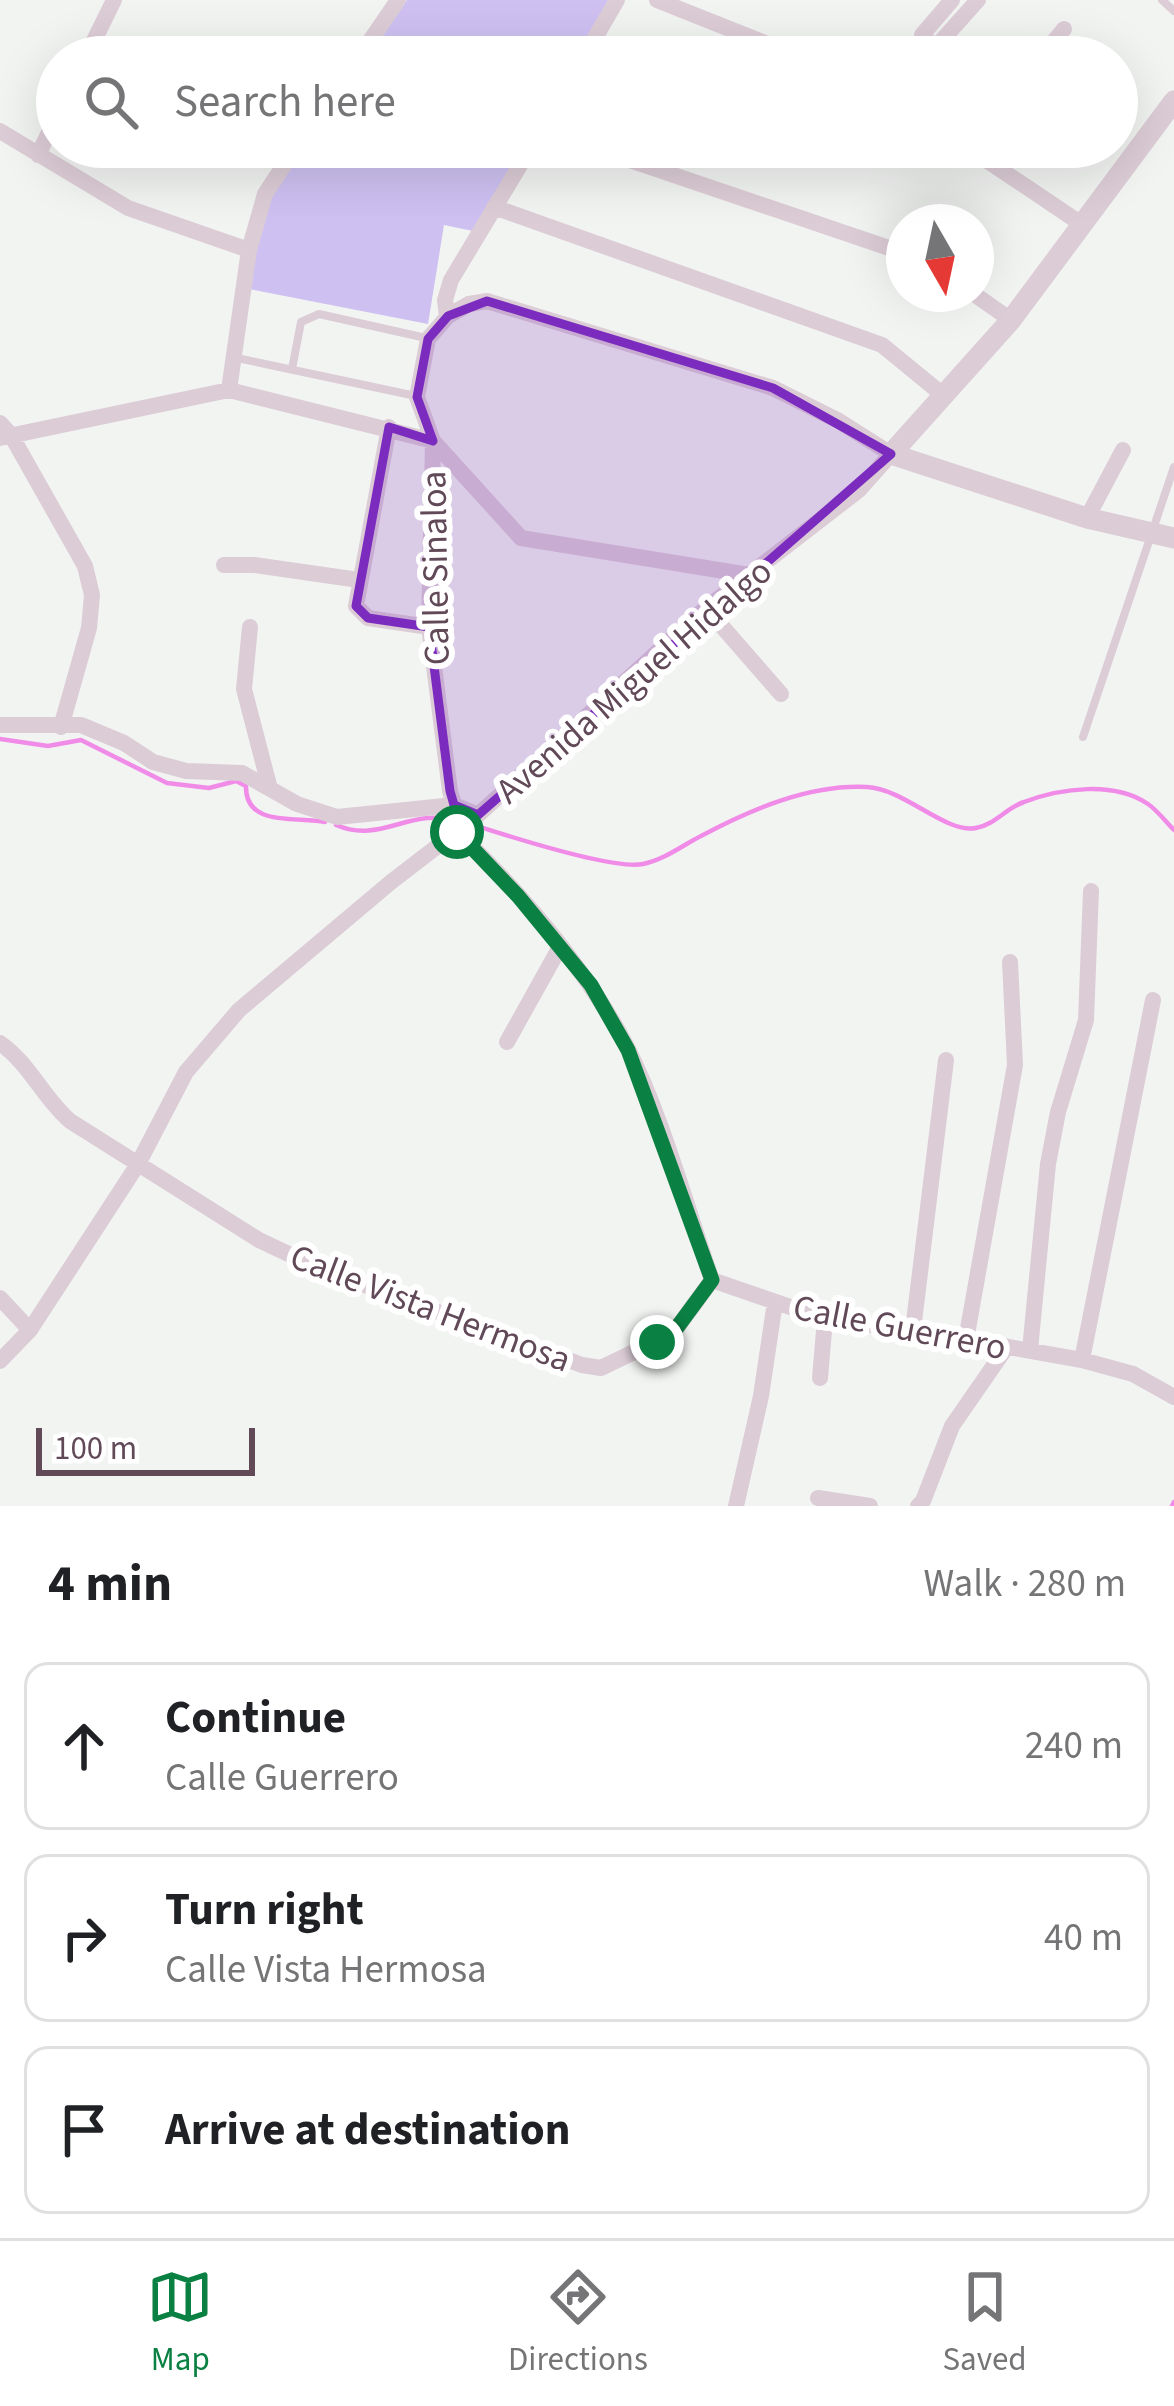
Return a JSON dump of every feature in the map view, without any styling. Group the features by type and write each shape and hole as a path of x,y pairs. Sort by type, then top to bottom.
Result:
{"street":[{"path":"96,36 114,0"},
{"path":"373,36 398,0"},
{"path":"596,36 617,0"},
{"path":"657,0 747,36"},
{"path":"923,36 952,0"},
{"path":"952,36 978,0"},
{"path":"1058,36 1064,29"},
{"name":"Avenida Miguel Hidalgo","path":"1138,147 1174,100"},
{"path":"0,131 36,154"},
{"path":"60,168 128,208 249,250"},
{"path":"229,390 249,250 266,194 283,168"},
{"path":"447,317 451,280 518,168"},
{"path":"653,168 886,247"},
{"path":"998,168 1080,223"},
{"name":"Avenida Miguel Hidalgo","path":"0,1361 30,1330 137,1164 186,1072 238,1010 478,815 706,608 859,490 1011,320 1122,168"},
{"path":"494,207 882,345 943,395"},
{"path":"417,397 428,339 447,317 469,304 487,301 773,388 891,454 1087,518 1164,535"},
{"path":"994,308 1011,320"},
{"path":"61,727 89,628 92,595 85,566 4,432 229,390 433,441 521,538 749,575"},
{"name":"Calle Sinaloa","path":"417,397 433,441 429,627 454,805"},
{"path":"389,427 356,606 368,618 429,627"},
{"path":"1087,518 1123,449"},
{"path":"224,565 359,580"},
{"path":"706,608 781,694"},
{"path":"250,627 244,689 269,785"},
{"path":"0,725 81,725 152,762 186,771 242,773 297,804 337,817 454,805 478,815"},
{"path":"457,832 486,859 591,985 628,1050 712,1280"},
{"path":"1030,1350 1048,1164 1086,1020 1091,891"},
{"path":"507,1042 560,946"},
{"path":"966,1340 1015,1066 1010,962"},
{"path":"1082,1360 1153,1000"},
{"name":"Calle Vista Hermosa","path":"0,1043 15,1053 56,1109 259,1240 319,1268 582,1365 601,1368 673,1333 712,1280"},
{"path":"913,1330 946,1060"},
{"name":"Calle Guerrero","path":"712,1280 825,1319 1082,1360 1133,1374 1174,1397"},
{"path":"0,1298 30,1330"},
{"path":"736,1506 761,1396 775,1301"},
{"path":"820,1378 825,1319"},
{"path":"918,1506 952,1426 1006,1348"},
{"path":"818,1498 870,1506"}],"lane":[{"path":"1162,0 1174,11"},
{"path":"292,369 301,322 308,316 319,314 428,339"},
{"path":"234,357 417,397"},
{"path":"1083,736 1164,535 1174,467"}],"highlighted area":[{"path":"487,301 773,388 891,454 478,815 454,805 450,791 429,627 368,618 356,606 389,427 433,441 417,397 428,339 448,316"}],"shaded area":[{"path":"407,0 614,0 592,36 382,36"},
{"path":"290,168 511,168 473,231 444,225 428,324 244,288 270,190"}],"waterway":[{"path":"0,739 48,746 81,740 167,783 209,788 236,781 246,786 248,799 263,814 325,822"},
{"path":"474,825 585,857 643,864 781,801 823,790 867,787 896,795 964,828 983,826 1039,797 1071,790 1119,792 1148,804 1174,830"},
{"path":"336,825 368,831 427,818 463,822"},
{"path":"1172,1506 1174,1502"}],"route":[{"path":"457,832 486,859 591,985 628,1050 712,1280 673,1333 657,1342"}]}
